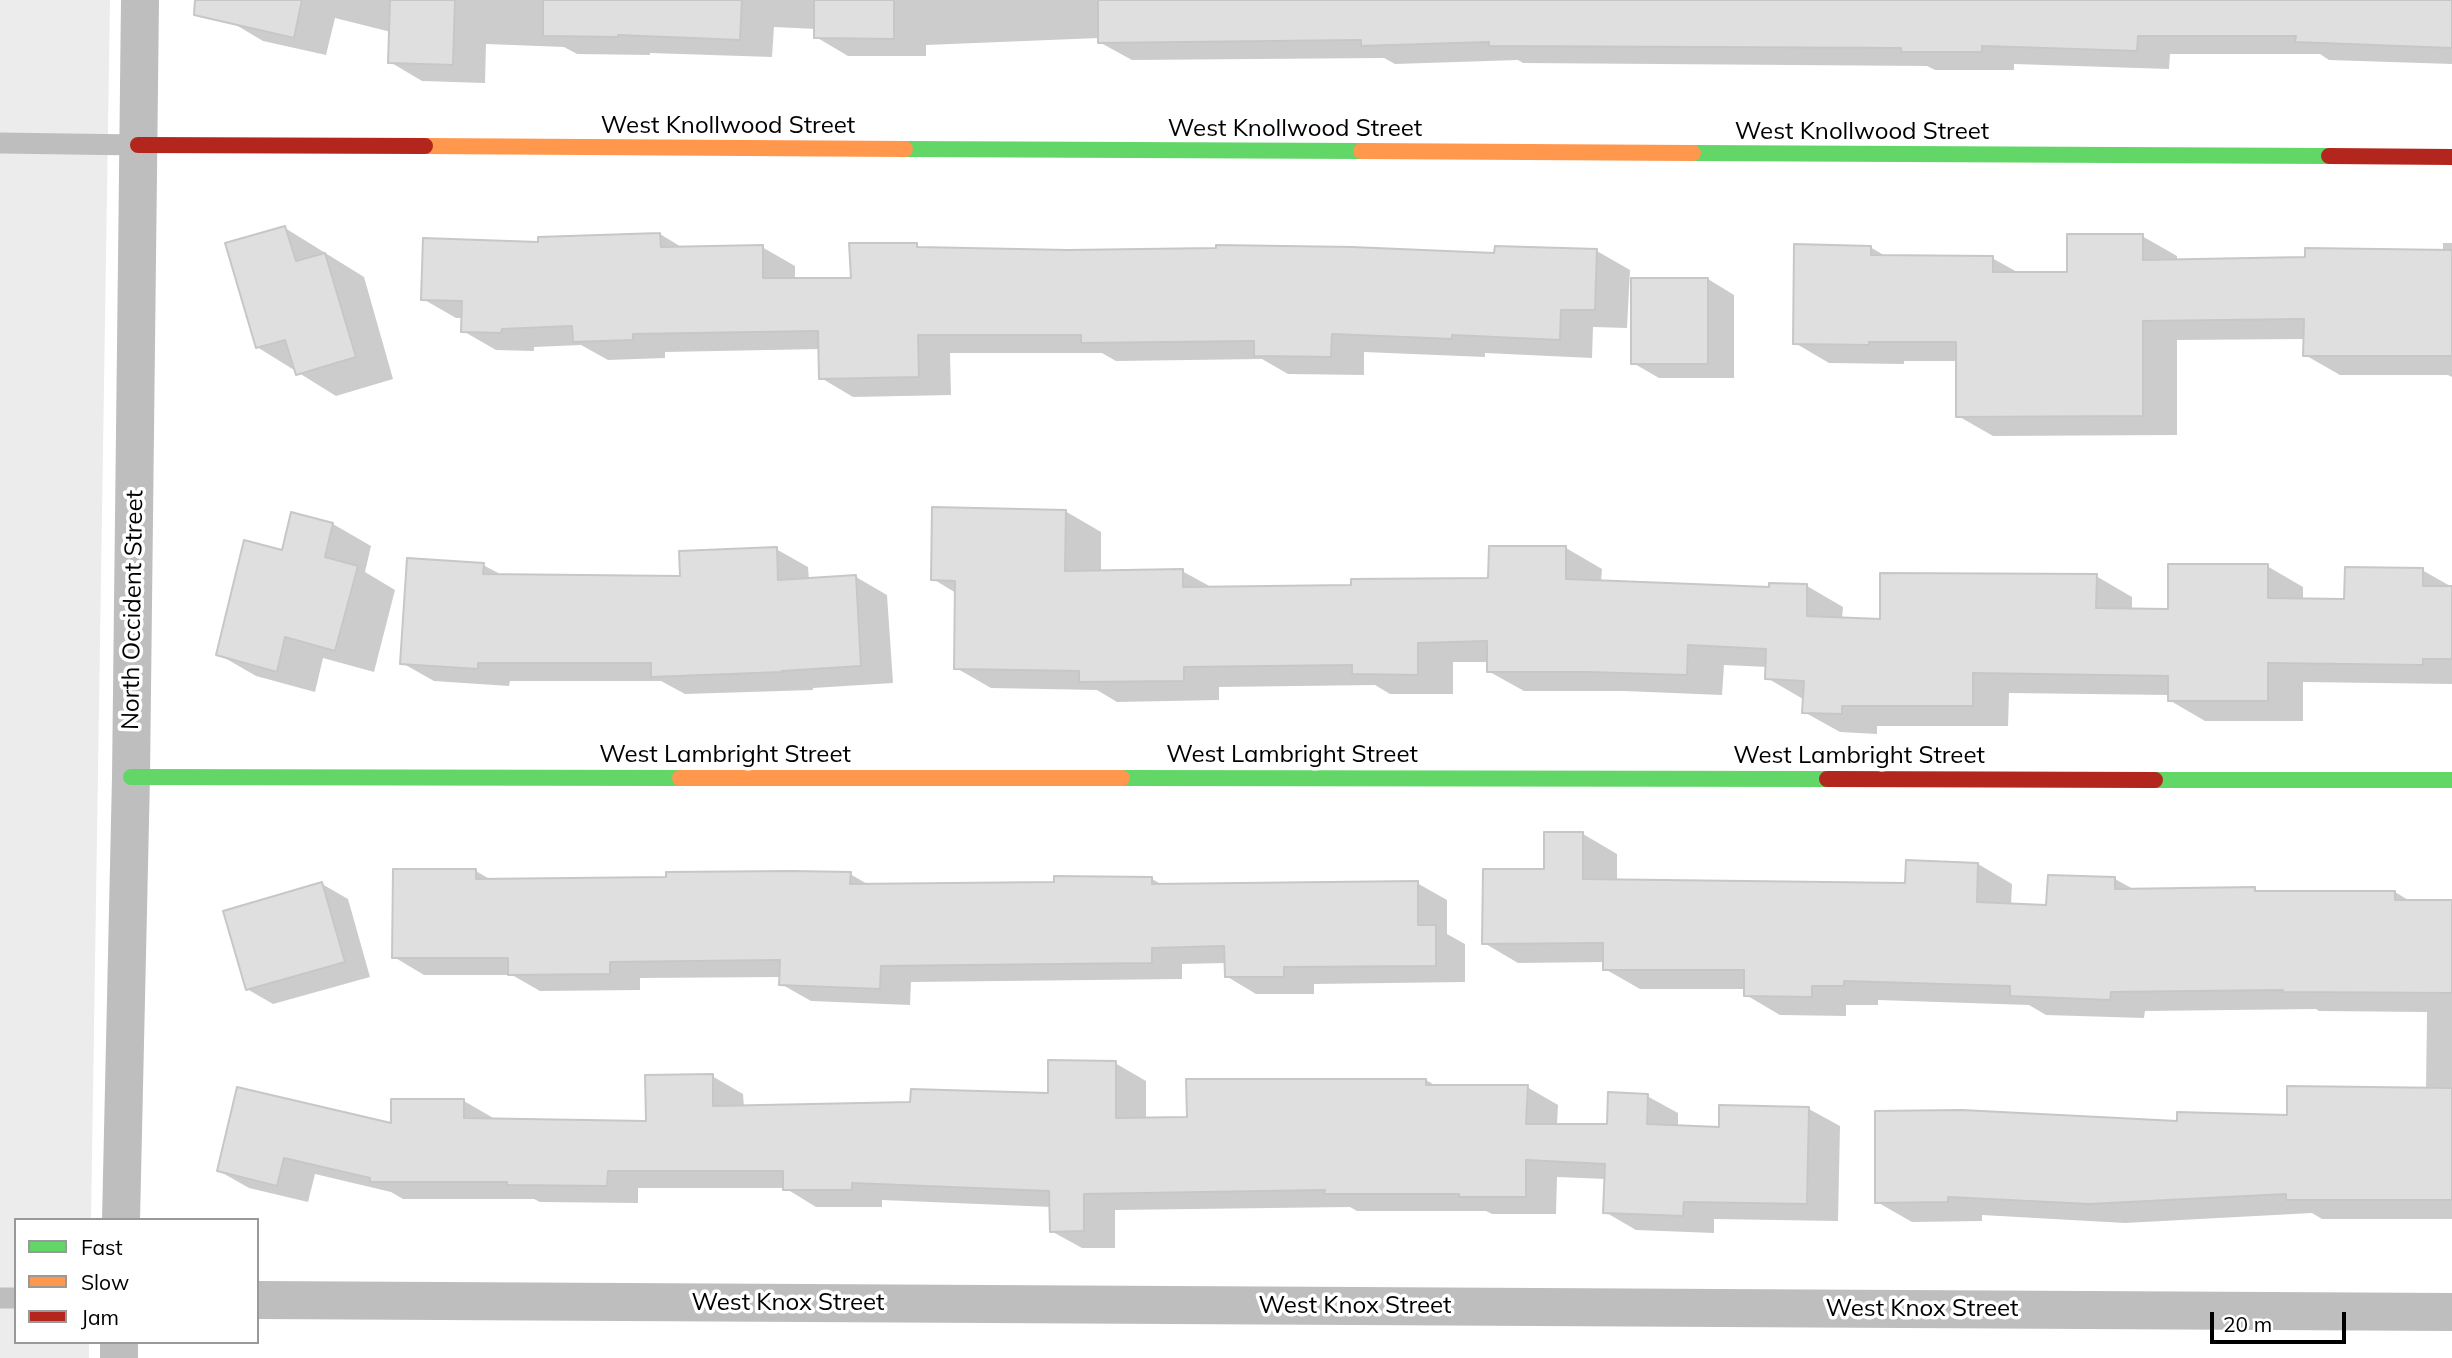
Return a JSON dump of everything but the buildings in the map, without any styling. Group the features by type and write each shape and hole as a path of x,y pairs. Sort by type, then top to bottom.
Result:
{"street":[{"name":"North Occident Street","path":"121,1218 131,777 140,0"},
{"name":"West Knollwood Street","path":"138,145 2452,158"},
{"name":"West Lambright Street","path":"131,777 2452,780"},
{"name":"West Knox Street","path":"259,1300 2452,1312"}],"lane":[{"path":"0,143 138,145"}],"shaded area":[{"path":"0,0 110,0 91,1218 14,1218 14,1344 89,1344 89,1358 0,1358"}],"traffic: fast":[{"path":"905,149 1361,151"},
{"path":"1693,153 2329,156"},
{"path":"131,777 680,778"},
{"path":"1122,778 1827,779"},
{"path":"2155,780 2452,780"}],"traffic: slow":[{"path":"425,146 905,149"},
{"path":"1361,151 1693,153"},
{"path":"680,778 1122,778"}],"traffic: jam":[{"path":"138,145 425,146"},
{"path":"2329,156 2452,157"},
{"path":"1827,779 2155,780"}]}
